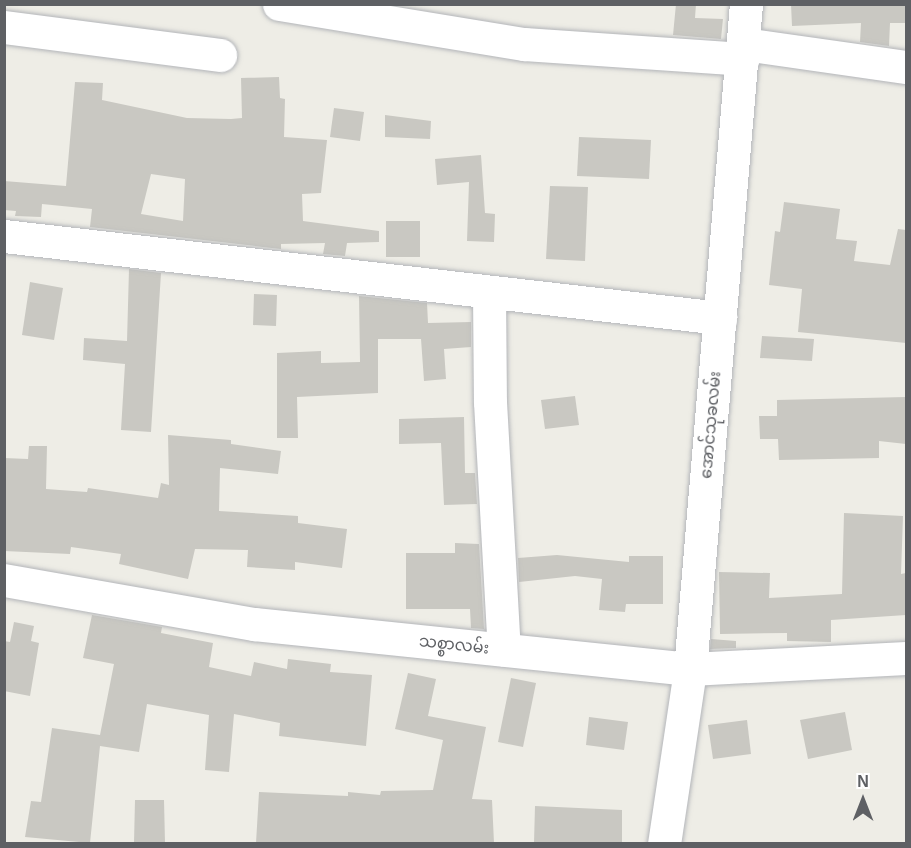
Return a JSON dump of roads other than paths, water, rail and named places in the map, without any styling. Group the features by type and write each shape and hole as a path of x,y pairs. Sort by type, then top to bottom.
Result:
{"street":[{"path":"279,4 524,44 743,52 906,67"},
{"name":"အောင်သုခလမ်း","path":"664,843 690,669 746,4"},
{"path":"4,27 220,55"},
{"path":"4,237 720,318"},
{"path":"489,292 490,402 504,650"},
{"name":"သစ္စာလမ်း","path":"4,580 254,624 690,669 906,658"}]}
